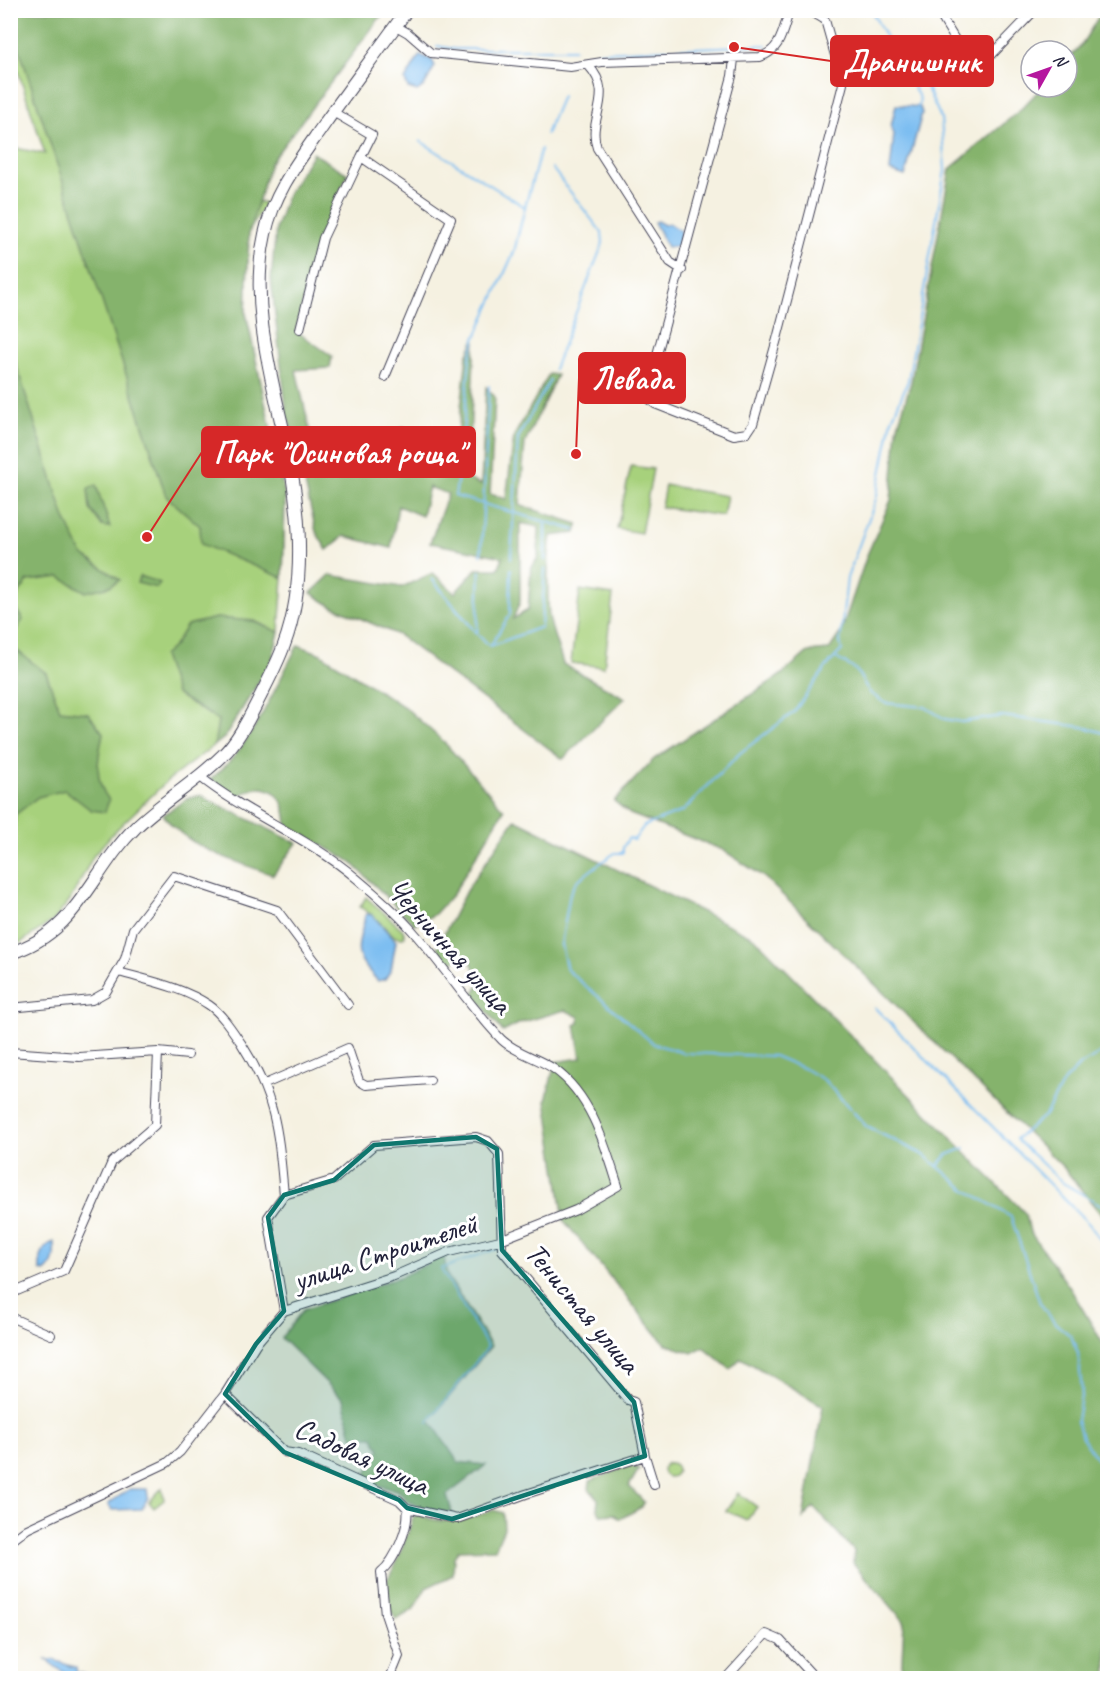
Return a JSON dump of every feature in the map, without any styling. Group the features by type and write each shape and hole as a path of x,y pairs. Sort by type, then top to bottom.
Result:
{"main road":[{"path":"10,953 33,945 61,926 75,910 108,858 125,838 224,755 245,725 273,672 291,623 298,585 293,471 269,372 259,282 265,233 284,181 407,10"}],"street":[{"path":"396,26 431,53 570,66 734,59 772,53 779,42 788,15 798,10 815,14 825,20 843,84 753,424 747,433 734,435 655,404 648,398 648,388 682,270 732,76 734,59"},
{"path":"937,10 970,64 980,68 1035,10"},
{"path":"588,65 601,90 602,100 592,135 597,148 670,262 682,270"},
{"path":"300,329 323,238 372,135 333,112"},
{"path":"361,157 451,219 385,377"},
{"name":"Черничная улица","path":"200,776 242,808 316,848 355,877 409,927 480,1016 505,1042 553,1068 571,1083 584,1100 609,1157 618,1186"},
{"path":"10,1008 92,999 106,992 119,972 133,929 174,876 277,910 348,1005"},
{"path":"119,972 173,987 211,1007 234,1033 265,1084 279,1134 284,1195"},
{"path":"265,1084 348,1047 359,1081 366,1085 430,1080"},
{"path":"10,1052 79,1058 158,1052 188,1054"},
{"path":"10,1294 64,1271 112,1162 155,1125 158,1052"},
{"path":"10,1542 42,1522 128,1480 160,1468 180,1452 225,1394 256,1344 284,1311 268,1217 284,1195 334,1180 374,1145 476,1137 488,1141 499,1154 500,1240"},
{"name":"улица Строителей","path":"284,1311 394,1276 449,1252 500,1240 576,1210 618,1186"},
{"name":"Тенистая улица","path":"500,1240 504,1254 628,1400 634,1402 645,1456"},
{"path":"10,1317 51,1335"},
{"name":"Садовая улица","path":"225,1394 284,1452 301,1455 399,1500 407,1508 457,1519 645,1456"},
{"path":"645,1456 654,1485"},
{"path":"390,1678 399,1656 385,1614 381,1572 393,1560 398,1550 408,1514 407,1508"},
{"path":"726,1678 766,1634 780,1640 815,1678"}],"highlighted area":[{"path":"476,1137 497,1149 502,1250 634,1402 645,1456 452,1519 407,1508 399,1500 284,1452 225,1394 256,1344 284,1311 268,1217 284,1195 334,1180 374,1145"}],"green space":[{"path":"10,11 385,11 270,163 249,232 246,314 285,496 283,578 201,544 200,526 166,496 11,24"},
{"path":"11,11 68,159 265,203 249,232 246,313 285,496 279,632 272,660 225,737 166,782 115,831 94,855 70,900 54,920 20,943 10,942 10,147 45,154 11,50"},
{"path":"1102,11 1108,11 1107,1222 1064,1168 764,877 723,850 630,814 614,801 654,759 781,675 808,652 829,650 841,632 867,555 891,500 897,429 911,382 950,169 1030,99 1079,99 1079,47"},
{"path":"313,153 348,174 319,237 296,331 332,356 330,368 296,370 314,448 386,456 403,427 456,450 467,356 475,339 468,479 481,485 486,387 495,397 490,494 506,499 514,436 549,374 557,375 525,443 520,505 578,524 576,533 551,536 548,586 551,627 563,664 625,698 563,759 398,635 330,605 311,593 330,575 402,587 433,573 455,593 476,569 498,569 503,557 430,543 448,494 429,487 422,516 398,506 391,548 344,536 327,550 316,532 296,444 287,416 271,280 276,228 287,195","holes":["520,523 539,527 538,557 531,569 528,610 513,619 520,602"]},
{"path":"11,348 64,516 82,554 120,580 110,586 86,592 60,577 28,581 12,603 23,620 11,637"},
{"path":"631,466 653,469 641,533 617,529"},
{"path":"96,485 110,527 102,526 90,509 88,489"},
{"path":"665,485 727,496 723,516 661,507"},
{"path":"140,576 160,583 157,588 137,583"},
{"path":"580,590 613,595 604,667 571,663"},
{"path":"216,618 254,621 279,632 272,660 225,737 214,746 218,720 176,694 163,656 174,646 187,625"},
{"path":"298,645 321,654 406,708 444,742 504,810 453,894 434,915 414,924 350,861 287,825 282,803 272,791 264,788 256,789 236,798 210,779 224,767 249,735"},
{"path":"11,646 46,673 60,710 88,713 103,733 98,768 101,784 109,800 105,812 91,810 65,790 38,797 15,815 11,855"},
{"path":"199,795 297,843 273,875 213,852 186,837 163,815 188,798"},
{"path":"515,819 755,938 1026,1214 1030,1232 1070,1288 1107,1350 1107,1678 901,1678 904,1621 853,1563 854,1551 814,1507 803,1518 823,1406 741,1358 730,1369 703,1347 692,1353 665,1344 564,1221 546,1101 555,1062 581,1058 575,1025 579,1023 579,1017 565,1010 520,1023 503,1032 473,994 481,983 470,960 462,956 450,964 437,948 466,891"},
{"path":"366,897 403,930 405,936 403,938 395,937 360,907"},
{"path":"444,1256 447,1275 491,1346 430,1420 458,1462 486,1465 447,1495 452,1512 436,1512 407,1501 399,1491 362,1481 380,1449 373,1437 352,1437 343,1399 281,1338 303,1310 400,1277"},
{"path":"670,1463 675,1465 677,1470 675,1475 670,1477 665,1475 663,1470 665,1465"},
{"path":"631,1465 639,1469 629,1486 644,1502 642,1507 620,1519 614,1514 601,1515 597,1509 598,1499 589,1489 590,1481"},
{"path":"162,1488 164,1500 154,1508 149,1502"},
{"path":"738,1493 757,1507 747,1520 726,1511"},
{"path":"494,1510 503,1513 504,1528 495,1549 459,1550 454,1557 453,1575 426,1588 413,1610 396,1620 390,1608 387,1580 397,1562 414,1516 419,1514 448,1521"}],"water":[{"path":"420,55 432,60 435,66 424,86 417,91 408,88 405,80"},
{"path":"896,105 920,107 922,113 905,176 890,171 894,134 891,126"},
{"path":"657,221 664,225 669,223 681,231 679,246 667,247 654,222"},
{"path":"366,914 372,915 396,941 391,970 385,979 378,981 365,966 359,954 359,941"},
{"path":"54,1242 52,1263 44,1272 40,1270 42,1253"},
{"path":"130,1489 147,1489 148,1497 142,1509 112,1510 108,1504"},
{"path":"46,1660 54,1660 76,1667 77,1675 80,1673 90,1676 89,1678 72,1678"}],"waterway":[{"path":"871,10 920,99 918,107"},
{"path":"599,52 766,45"},
{"path":"437,46 454,49 574,49"},
{"path":"906,71 927,88 941,118 945,170 908,381 892,419 876,499 847,578 840,642 842,650 827,666 794,712 740,753 683,811 644,826 634,840 629,838 623,847 623,853 615,853 577,881 570,893 561,945 567,970 654,1044 685,1053 774,1056 805,1069 824,1080 867,1127 924,1155 965,1189 1011,1217 1040,1303 1055,1323 1071,1336 1078,1353 1082,1390 1077,1421 1082,1437 1108,1475"},
{"path":"546,134 562,96"},
{"path":"420,141 525,207 514,252 475,339 470,358 460,464"},
{"path":"525,207 541,149"},
{"path":"552,168 602,233 603,243 554,369"},
{"path":"511,558 518,438 550,380"},
{"path":"481,555 489,386"},
{"path":"403,432 461,456"},
{"path":"399,442 460,464 455,496 575,530"},
{"path":"545,521 545,560"},
{"path":"491,645 510,614 511,569"},
{"path":"432,579 477,634 490,646 541,627 545,569"},
{"path":"477,634 480,571"},
{"path":"836,658 856,670 870,693 885,703 925,707 945,719 962,722 1002,716 1083,727 1108,734"},
{"path":"875,1008 1089,1224 1108,1250"},
{"path":"1108,1049 1079,1066 1064,1081 1045,1115 1016,1139 1063,1183 1108,1209"},
{"path":"938,1166 947,1155 965,1148"},
{"path":"428,1422 488,1347 441,1269 498,1248"}],"place":[{"name":"Дранишник","path":"734,47"},
{"name":"Левада","path":"576,454"},
{"name":"Парк \"Осиновая роща\"","path":"147,537"}]}
